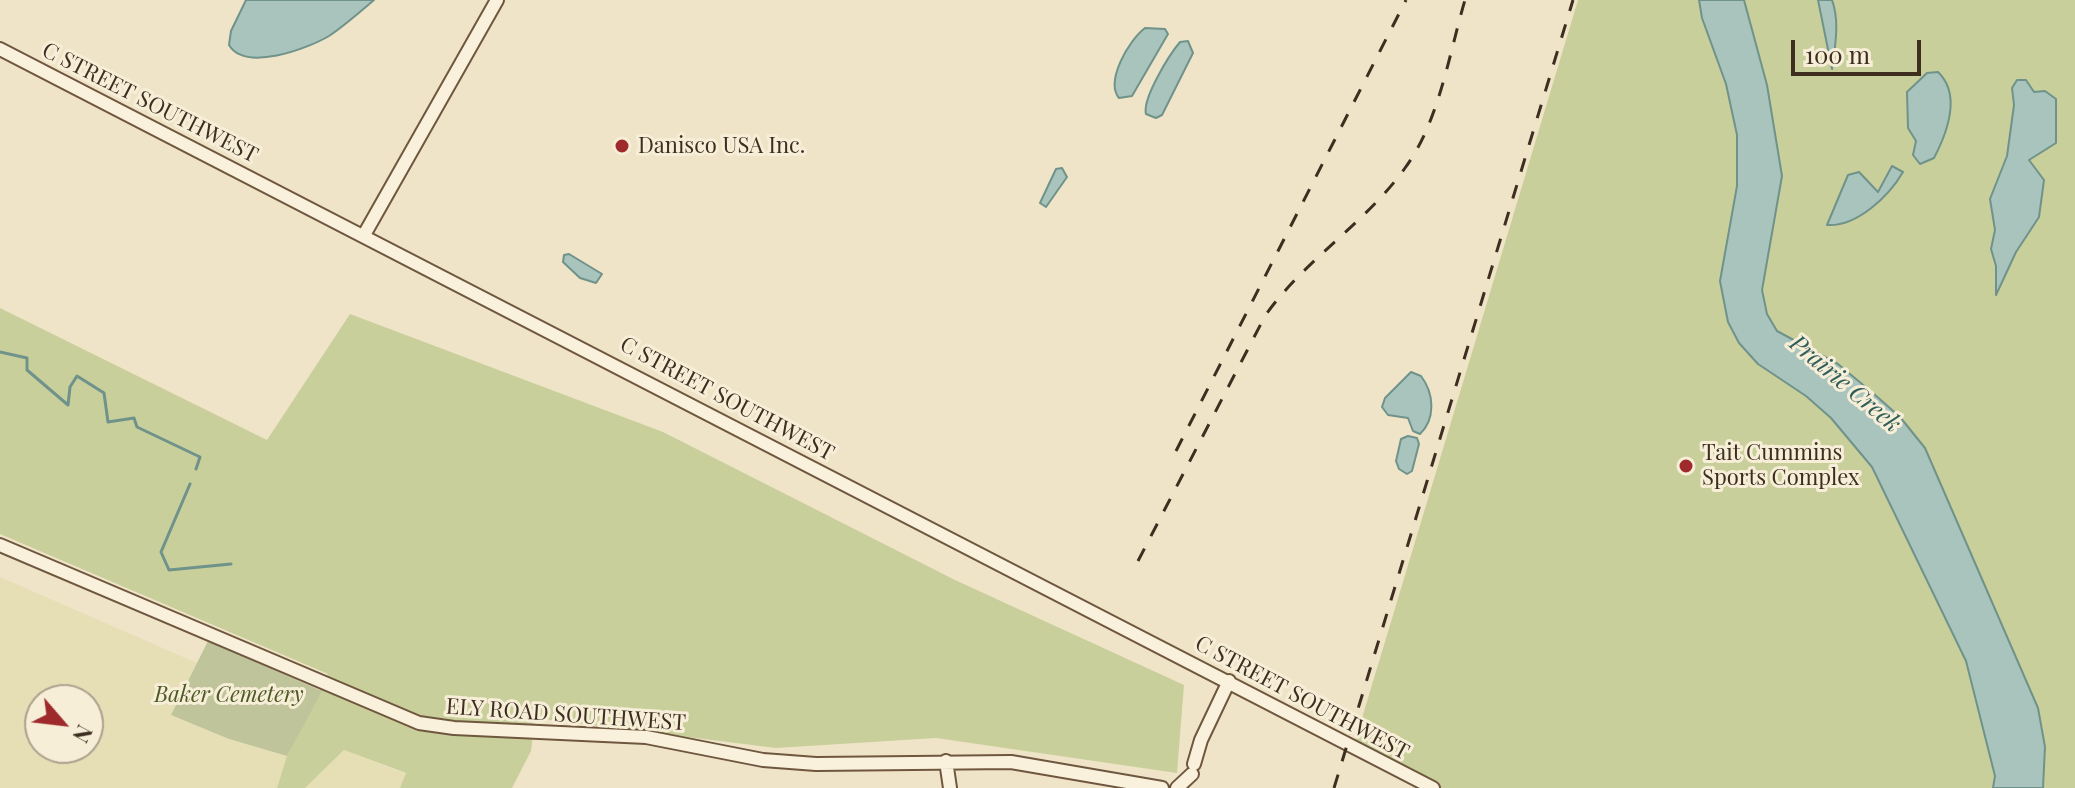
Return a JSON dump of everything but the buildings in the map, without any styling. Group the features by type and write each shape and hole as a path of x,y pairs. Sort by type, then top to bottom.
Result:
{"street":[{"path":"364,235 497,0"},
{"name":"C STREET SOUTHWEST","path":"0,49 1433,788"},
{"name":"ELY ROAD SOUTHWEST","path":"0,545 419,723 454,728 646,737 763,760 816,764 1011,762 1162,788"},
{"path":"1177,788 1193,769 1201,740 1229,681"},
{"path":"946,761 950,788"}],"shaded area":[{"path":"0,577 197,663 171,715 229,739 287,756 277,788 0,788"},
{"path":"344,750 406,774 400,788 305,788"}],"green space":[{"name":"Tait Cummins Sports Complex","path":"1578,0 2075,0 2075,788 1433,788 1353,748"},
{"path":"0,308 267,440 350,314 663,432 955,580 1184,685 1177,773 936,738 776,748 535,718 531,751 512,788 400,788 406,773 344,750 305,788 277,788 287,756 328,674 0,534"},
{"name":"Baker Cemetery","path":"208,641 322,691 287,756 229,739 171,715"}],"water":[{"path":"246,0 374,0 319,41 277,56 248,57 237,53 229,45 231,31"},
{"name":"Prairie Creek","path":"1699,0 1744,0 1767,85 1782,176 1762,290 1767,314 1777,331 1838,364 1874,394 1900,417 1925,448 2038,708 2045,747 2043,788 1993,788 1995,776 1966,661 1872,467 1831,418 1806,396 1758,364 1739,343 1728,322 1720,281 1737,186 1737,135 1726,84 1702,18"},
{"path":"1818,0 1832,0 1836,17 1832,69"},
{"path":"1145,28 1165,29 1168,34 1132,96 1119,98 1115,82 1121,61"},
{"path":"1188,41 1193,53 1162,115 1156,118 1146,114 1148,98 1163,67 1180,42"},
{"path":"1938,72 1949,92 1950,114 1934,158 1920,164 1913,155 1916,141 1908,128 1907,92 1927,73"},
{"path":"2017,80 2026,80 2034,92 2045,91 2056,99 2056,143 2029,160 2044,180 2039,217 2016,252 1996,295 1996,266 1991,249 1995,230 1990,199 2007,156 2014,105 2012,88"},
{"path":"1892,166 1903,172 1881,200 1850,221 1827,225 1848,175 1859,172 1878,192"},
{"path":"1062,168 1067,177 1046,207 1040,203 1056,169"},
{"path":"569,254 602,274 596,283 580,278 563,262 564,255"},
{"path":"1411,372 1421,376 1431,398 1429,421 1420,434 1413,431 1408,418 1388,415 1382,407 1385,398"},
{"path":"1408,436 1417,438 1419,444 1412,471 1407,474 1399,469 1396,461 1401,439"}],"waterway":[{"path":"0,352 27,358 27,370 68,405 70,387 77,376 104,393 108,422 134,418 137,427 200,457 196,469"},
{"path":"190,484 161,552 169,570 231,564"}],"railway":[{"path":"1176,451 1406,0"},
{"path":"1138,561 1265,316 1298,277 1372,207 1417,150 1435,109 1465,0"},
{"path":"1334,788 1573,0"}],"place":[{"name":"Danisco USA Inc.","path":"622,146"},
{"name":"Tait Cummins Sports Complex","path":"1686,466"}]}
